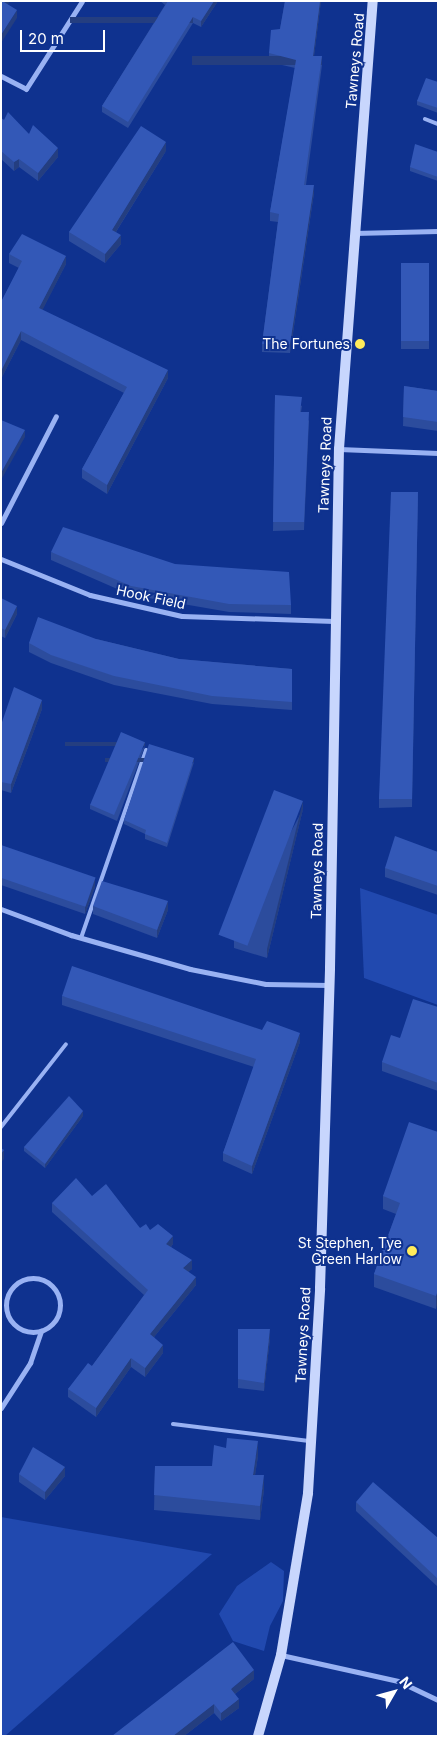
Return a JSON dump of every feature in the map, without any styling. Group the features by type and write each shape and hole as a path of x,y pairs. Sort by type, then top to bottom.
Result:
{"street":[{"path":"1,76 26,89 82,1"},
{"name":"Tawneys Road","path":"258,1736 281,1655 308,1493 320,1288 329,985 334,621 339,449 354,233 374,1"},
{"path":"354,233 438,231"},
{"path":"1,522 56,416"},
{"path":"339,449 438,453"},
{"name":"Hook Field","path":"1,559 90,595 182,616 334,621"},
{"path":"1,909 81,938 190,969 266,984 329,985"},
{"path":"1,1408 30,1363 41,1331 56,1320 60,1302 53,1286 36,1278 27,1278 12,1287 6,1303 7,1312 17,1326 33,1332 41,1331"},
{"path":"281,1655 398,1681 438,1700"}],"lane":[{"path":"425,119 438,124"},
{"path":"81,938 146,750"},
{"path":"1,1127 66,1044"},
{"path":"173,1424 311,1441"}],"shaded area":[{"path":"360,888 438,915 438,1005 364,978"},
{"path":"1,1517 212,1554 5,1736 1,1736"},
{"path":"271,1562 284,1571 283,1601 270,1626 264,1651 233,1641 219,1614 237,1586"}],"building":[{"path":"1,1 5,1 17,10 1,35"},
{"path":"168,1 214,1 201,21 193,17 128,122 102,106"},
{"path":"285,1 320,1 313,56 322,56 304,185 314,185 290,344 262,344 279,214 270,212 296,60 269,53 271,30 280,29"},
{"path":"426,78 438,82 438,108 417,101"},
{"path":"8,112 29,134 33,125 58,148 38,173 19,159 14,162 1,151 1,118 4,120"},
{"path":"141,126 166,142 112,230 121,235 105,254 69,232"},
{"path":"415,144 438,152 438,177 410,167"},
{"path":"22,234 66,256 39,308 168,370 107,485 82,469 127,387 21,331 1,371 1,302 22,261 9,254"},
{"path":"401,263 429,263 429,341 401,341"},
{"path":"404,386 438,391 438,422 403,417"},
{"path":"275,395 302,397 300,412 309,412 304,522 273,522"},
{"path":"1,420 25,430 1,473"},
{"path":"391,492 418,492 412,799 379,799"},
{"path":"63,527 175,564 289,572 291,605 229,604 131,586 51,552"},
{"path":"1,598 17,606 5,630 1,628"},
{"path":"38,617 96,639 179,659 292,669 292,702 212,696 114,676 51,655 29,643"},
{"path":"14,687 42,700 11,784 1,782 1,725"},
{"path":"121,732 145,742 114,815 90,805"},
{"path":"149,744 194,758 167,843 145,834 146,830 124,820"},
{"path":"274,790 303,801 247,946 218,935"},
{"path":"395,836 438,852 438,886 385,868"},
{"path":"1,845 96,878 85,907 1,878"},
{"path":"102,881 168,901 157,930 93,906"},
{"path":"72,966 262,1030 267,1021 300,1033 252,1166 223,1153 256,1059 62,996"},
{"path":"413,999 438,1007 438,1083 382,1062 391,1035 400,1038"},
{"path":"69,1096 83,1111 45,1164 24,1147"},
{"name":"St Stephen, Tye Green Harlow","path":"409,1122 438,1132 438,1290 436,1296 374,1274 400,1203 383,1196"},
{"path":"76,1178 92,1196 106,1184 140,1228 146,1224 150,1230 158,1224 173,1236 166,1244 192,1260 183,1268 196,1277 150,1334 163,1345 145,1368 131,1358 96,1408 68,1389 88,1363 92,1366 148,1290 52,1203"},
{"path":"238,1329 270,1329 264,1383 238,1379"},
{"path":"227,1438 258,1441 253,1475 264,1475 260,1506 154,1495 155,1466 212,1466 214,1445 226,1448"},
{"path":"33,1447 65,1467 45,1492 19,1474"},
{"path":"373,1482 438,1538 438,1579 356,1502"},
{"path":"233,1642 254,1670 231,1689 239,1699 221,1713 214,1704 173,1736 112,1736"}],"place":[{"name":"The Fortunes","path":"360,344"},
{"name":"St Stephen, Tye Green Harlow","path":"412,1251"}]}
